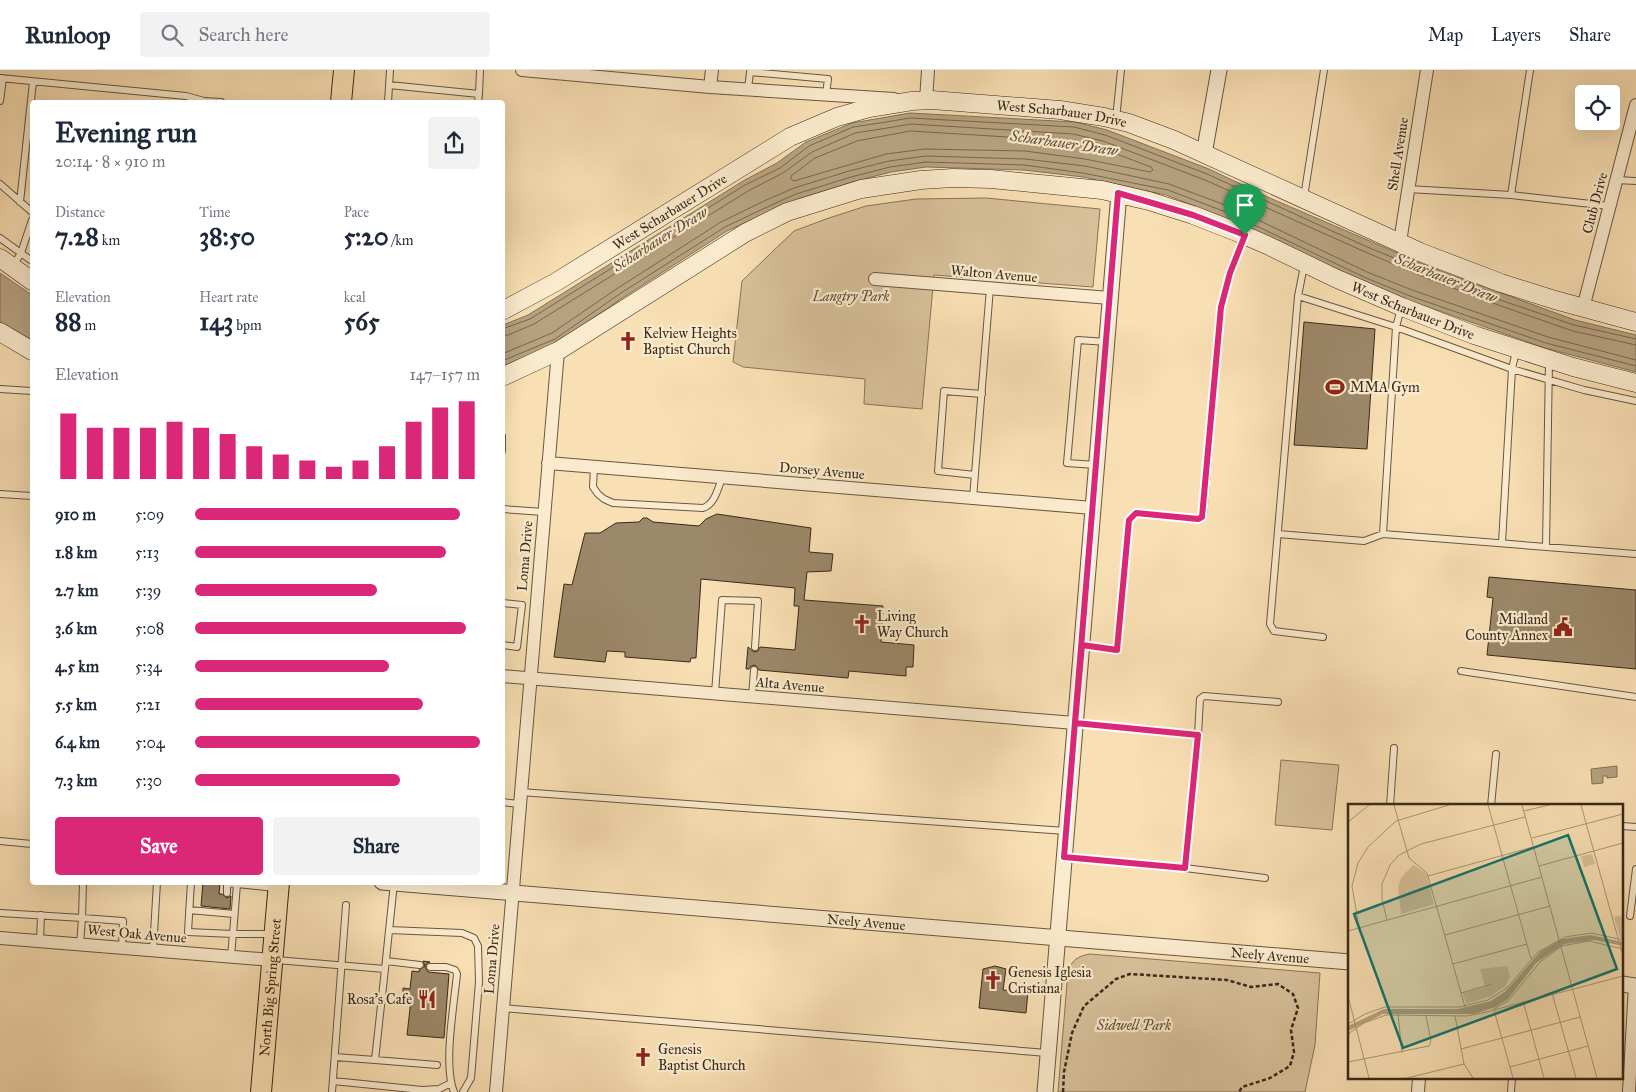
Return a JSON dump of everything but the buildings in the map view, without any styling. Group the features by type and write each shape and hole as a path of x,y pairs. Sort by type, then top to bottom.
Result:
{"highway":[{"path":"341,100 344,70"},
{"name":"North Big Spring Street","path":"261,1092 279,885"}],"main road":[{"name":"West Scharbauer Drive","path":"505,309 556,282 790,137 837,117 869,108 912,101 956,101 1060,110 1129,123 1204,154 1420,252 1473,273 1582,308 1636,322"},
{"name":"West Scharbauer Drive","path":"505,376 558,351 745,233 801,207 860,189 921,180 984,178 1102,190 1193,215 1245,235 1335,278 1402,307 1516,350 1636,383"},
{"path":"11,259 30,279"},
{"path":"0,332 30,350"}],"street":[{"path":"522,70 605,74 710,87 926,101 928,70"},
{"path":"710,87 712,70"},
{"path":"1204,154 1219,70"},
{"name":"Shell Avenue","path":"1400,242 1426,70"},
{"name":"Club Drive","path":"1582,308 1636,105"},
{"path":"1045,1092 1118,193"},
{"name":"Walton Avenue","path":"875,279 1110,298"},
{"name":"Loma Drive","path":"496,1092 558,351"},
{"name":"Dorsey Avenue","path":"548,463 1093,508"},
{"name":"Alta Avenue","path":"505,676 1075,723"},
{"name":"Neely Avenue","path":"419,885 1348,962"},
{"name":"West Oak Avenue","path":"0,938 272,960"},
{"path":"1629,1092 1631,985"}],"lane":[{"path":"388,100 390,70"},
{"path":"478,100 480,70"},
{"path":"1116,121 1121,70"},
{"path":"1304,199 1324,70"},
{"path":"1511,195 1530,70"},
{"path":"748,89 750,72 828,79 826,94"},
{"path":"794,92 795,77"},
{"path":"0,101 2,78 186,96 198,100"},
{"path":"31,100 33,82"},
{"path":"389,85 479,94"},
{"path":"20,202 30,110"},
{"path":"1616,180 1636,181"},
{"path":"0,184 30,210"},
{"path":"1408,189 1511,195 1609,206"},
{"path":"11,259 30,224"},
{"path":"1082,645 1117,650 1129,520 1136,513 1198,519 1202,517 1221,307 1230,273 1245,235"},
{"path":"0,238 11,259"},
{"path":"11,259 30,261"},
{"path":"1305,263 1298,296 1270,624 1274,631 1323,637"},
{"path":"973,498 990,288"},
{"path":"1298,296 1396,328 1512,370 1636,401"},
{"path":"1383,534 1396,328 1402,307"},
{"path":"1097,465 1067,463 1078,340 1107,342"},
{"path":"1502,543 1512,370 1516,350"},
{"path":"1546,547 1549,359"},
{"path":"0,389 30,391"},
{"path":"975,474 938,471 943,400 944,391 982,394"},
{"path":"594,467 593,487 604,500 620,504 704,508 709,506 713,500 722,478"},
{"path":"0,494 30,496"},
{"path":"505,509 544,512"},
{"path":"1278,534 1364,541 1383,534 1636,554"},
{"path":"715,694 722,600 758,601 755,647"},
{"path":"505,603 522,605 516,647 505,645"},
{"path":"752,696 754,670"},
{"path":"1461,671 1636,697"},
{"path":"1185,868 1200,699 1204,696 1278,702"},
{"path":"1075,723 1198,735"},
{"path":"1390,804 1394,748"},
{"path":"1491,804 1496,754"},
{"path":"505,801 520,798 1066,831"},
{"path":"0,841 30,844"},
{"path":"1064,857 1185,868 1265,878"},
{"path":"1630,916 1636,869"},
{"path":"80,944 83,885"},
{"path":"153,950 157,885"},
{"path":"191,885 188,932 274,934"},
{"path":"227,885 227,893"},
{"path":"231,956 237,885"},
{"path":"375,1060 396,885"},
{"path":"332,1092 346,905"},
{"path":"189,910 234,914"},
{"path":"0,913 123,921 122,948"},
{"path":"40,941 41,915"},
{"path":"389,930 462,933 474,938 478,946 479,982 471,1078 463,1092"},
{"path":"272,960 385,969"},
{"path":"386,961 420,965"},
{"path":"430,967 446,967 455,970 457,974 449,1062 454,1092"},
{"path":"503,1008 1048,1053"},
{"path":"335,1057 437,1065"},
{"path":"333,1081 422,1090 439,1089 451,1083"}],"path":[{"path":"1063,1092 1064,1072 1072,1033 1084,1006 1116,979 1130,974 1227,980 1251,987 1278,984 1292,994 1298,1008 1291,1030 1294,1052 1290,1066 1270,1078 1242,1087 1239,1092"}],"green space":[{"name":"Langtry Park","path":"986,198 1100,209 1093,287 934,275 922,409 864,404 865,379 743,367 733,362 742,281 794,231 866,206 916,199"},
{"path":"1281,760 1339,765 1332,830 1275,825"},
{"name":"Sidwell Park","path":"1090,954 1320,973 1315,1045 1305,1092 1058,1092 1068,971 1076,959"}],"water":[{"name":"Scharbauer Draw","path":"910,113 1075,122 1107,130 1209,169 1270,198 1430,267 1575,320 1636,335 1636,372 1545,348 1408,300 1362,282 1229,219 1166,195 1083,177 1024,170 926,167 891,172 798,199 727,231 624,297 557,343 505,365 505,324 528,315 743,181 777,163 806,142 852,123"},
{"path":"0,273 30,294 30,339 0,323"},
{"path":"1617,766 1617,777 1607,778 1607,776 1603,776 1603,783 1592,784 1591,769"}],"place":[{"name":"Kelview Heights Baptist Church","path":"628,341"},
{"name":"MMA Gym","path":"1335,387"},
{"name":"Living Way Church","path":"862,624"},
{"name":"Midland County Annex","path":"1563,627"},
{"name":"Genesis Iglesia Cristiana","path":"993,980"},
{"name":"Rosa's Cafe","path":"427,999"},
{"name":"Genesis Baptist Church","path":"643,1057"}],"route":[{"path":"1118,193 1193,215 1245,235 1230,273 1221,307 1202,517 1198,519 1136,513 1129,520 1117,650 1082,645 1075,723 1198,735 1185,868 1064,857 1118,193"}]}
